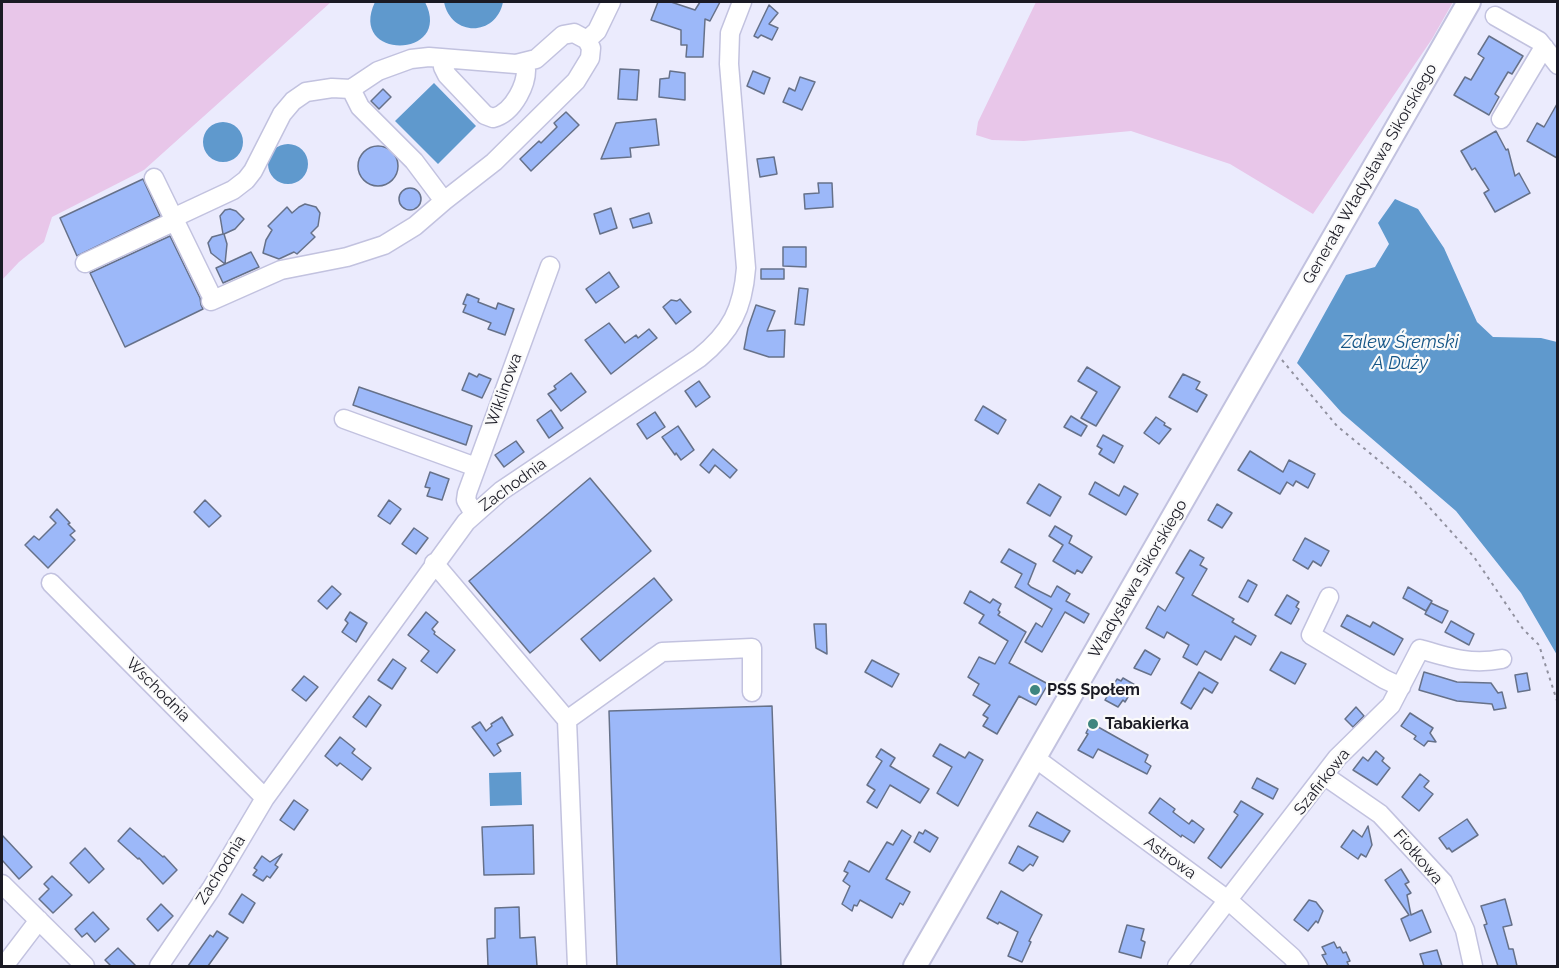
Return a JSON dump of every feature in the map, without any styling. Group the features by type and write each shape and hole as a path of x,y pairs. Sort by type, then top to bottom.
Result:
{"main road":[{"name":"Generała Władysława Sikorskiego","path":"1271,347 1469,2"},
{"name":"Władysława Sikorskiego","path":"915,966 1271,347"}],"street":[{"path":"587,40 597,31 611,2"},
{"name":"Zachodnia","path":"159,966 211,889 265,798 459,529 501,491 699,358 721,337 734,319 742,300 746,268 729,54 733,24 742,2"},
{"path":"1495,16 1539,41 1557,65"},
{"path":"85,263 174,220 232,190 246,180 253,171 282,114 292,101 312,90 338,87 351,89 372,74 394,64 420,57 498,64 525,62 542,54 563,35 574,33 587,40 591,48 590,58 576,81 494,162 415,226 390,242 361,254 281,270 210,297 174,220 154,178"},
{"path":"1501,119 1544,46"},
{"path":"444,59 443,68 447,75 485,115 493,118 507,110 519,95 527,73 525,62"},
{"path":"351,89 360,107 414,161 444,201"},
{"path":"312,246 326,261"},
{"name":"Wiklinowa","path":"474,514 468,505 466,496 550,266"},
{"path":"344,418 476,467"},
{"path":"434,563 567,720 577,966"},
{"name":"Wschodnia","path":"51,583 265,798"},
{"path":"1329,597 1311,635 1401,687"},
{"path":"567,720 662,652 752,648 752,692"},
{"name":"Szafirkowa","path":"1177,966 1326,776 1337,758 1391,705 1420,649 1451,658 1482,663 1502,659"},
{"name":"Astrowa","path":"1035,758 1229,901 1292,957 1299,966"},
{"name":"Fiołkowa","path":"1326,776 1380,814 1443,882 1464,930 1473,966"},
{"path":"2,884 85,966"},
{"path":"4,966 39,920"}],"path":[{"path":"1271,347 1337,426 1411,487 1474,557 1523,629 1539,645 1557,704"}],"shaded area":[{"path":"2,2 331,2 144,170 52,217 44,242 19,262 2,280"},
{"path":"1036,2 1453,2 1432,39 1313,214 1230,164 1131,131 1024,141 992,140 976,135 978,122"}],"water":[{"path":"375,2 425,2 430,21 425,34 415,43 400,46 386,43 375,35 370,21"},
{"path":"444,2 503,2 492,22 483,27 473,28 464,27 455,22"},
{"path":"434,83 476,126 438,164 395,121"},
{"path":"223,122 237,128 243,142 237,156 223,162 209,156 203,142 209,128"},
{"path":"288,144 302,150 308,164 302,178 288,184 274,178 268,164 274,150"},
{"name":"Zalew Śremski A Duży","path":"1395,199 1418,209 1444,248 1477,322 1493,337 1541,338 1557,342 1557,655 1521,593 1456,511 1342,413 1297,363 1346,275 1375,267 1389,244 1378,223"},
{"path":"521,772 522,805 490,806 489,773"}],"building":[{"path":"658,2 671,2 695,10 700,2 720,2 710,21 705,19 703,57 686,57 687,45 681,45 681,30 651,20"},
{"path":"769,5 778,13 769,24 778,28 772,40 761,35 758,38 754,36"},
{"path":"1489,36 1523,56 1512,74 1508,72 1495,94 1499,97 1489,115 1454,95 1465,77 1471,80 1484,58 1478,54"},
{"path":"620,69 639,70 637,100 618,99"},
{"path":"670,71 685,73 685,100 659,97 660,79 669,78"},
{"path":"753,71 770,78 764,94 747,86"},
{"path":"800,77 815,82 802,110 783,102 789,88 795,91"},
{"path":"383,89 391,97 379,109 371,101"},
{"path":"1557,104 1557,158 1527,141 1537,123 1544,127"},
{"path":"566,112 579,125 531,171 520,159 557,127 554,123"},
{"path":"656,119 659,145 630,148 631,157 601,159 616,123"},
{"path":"1496,131 1506,150 1508,149 1515,176 1519,173 1530,193 1495,212 1484,193 1489,190 1475,168 1472,170 1461,151"},
{"path":"378,146 392,152 398,166 392,180 378,186 364,180 358,166 364,152"},
{"path":"774,157 777,174 760,177 757,159"},
{"path":"143,179 160,216 77,256 60,218"},
{"path":"818,183 832,183 833,207 805,209 804,194 819,193"},
{"path":"410,188 420,195 421,199 414,209 410,210 400,203 399,199 406,189"},
{"path":"305,204 316,207 320,213 318,226 311,233 315,237 297,254 294,252 279,259 263,253 266,240 272,230 268,226 287,207 292,213"},
{"path":"611,208 617,228 600,234 594,214"},
{"path":"230,209 236,211 244,219 235,229 224,234 227,244 225,264 211,253 208,243 212,237 223,234 220,216 225,210"},
{"path":"649,213 652,223 633,228 630,219"},
{"path":"170,236 203,309 125,347 90,273"},
{"path":"783,247 806,247 806,267 783,266"},
{"path":"251,252 259,267 223,283 216,268"},
{"path":"761,269 784,269 784,279 761,279"},
{"path":"609,272 619,287 596,303 586,289"},
{"path":"799,288 808,289 804,325 795,324"},
{"path":"467,294 479,299 478,302 496,309 498,303 514,309 505,335 488,329 491,323 463,312"},
{"path":"680,299 691,312 676,324 663,307 671,300"},
{"path":"756,305 775,311 767,331 785,330 784,357 769,357 744,349"},
{"path":"609,323 625,343 636,335 638,338 649,329 657,338 611,374 585,340"},
{"path":"1087,367 1120,387 1096,426 1081,418 1097,392 1078,381"},
{"path":"469,373 491,379 482,398 462,390"},
{"path":"571,373 586,392 561,411 548,394 556,389 554,386"},
{"path":"1183,374 1200,382 1196,389 1207,395 1197,412 1169,397"},
{"path":"699,381 710,397 696,407 685,391"},
{"path":"359,387 472,426 466,445 353,405"},
{"path":"983,406 1006,420 998,434 975,420"},
{"path":"551,410 563,428 549,438 537,420"},
{"path":"655,412 665,427 647,439 637,424"},
{"path":"1071,416 1087,426 1081,436 1064,427"},
{"path":"1156,417 1171,429 1159,444 1144,433"},
{"path":"678,426 694,450 681,460 662,437"},
{"path":"1103,435 1123,446 1114,463 1099,454 1102,449 1097,446"},
{"path":"516,441 524,452 504,467 495,455"},
{"path":"713,449 737,470 730,478 715,465 709,473 700,465"},
{"path":"1250,451 1283,472 1289,460 1315,474 1308,488 1296,481 1293,486 1287,482 1280,494 1238,470"},
{"path":"430,472 449,479 442,500 427,496 430,488 425,487"},
{"path":"590,478 651,551 530,653 469,581"},
{"path":"1095,482 1119,496 1124,486 1138,494 1126,515 1089,494"},
{"path":"1039,484 1061,497 1050,516 1027,503"},
{"path":"205,500 221,516 209,527 194,512"},
{"path":"389,500 401,509 390,524 378,516"},
{"path":"1217,504 1232,513 1222,528 1208,520"},
{"path":"57,509 75,531 70,535 75,540 48,568 25,545 34,536 39,540 56,523 50,517"},
{"path":"1055,526 1072,536 1069,543 1092,557 1082,573 1077,570 1075,574 1053,561 1063,545 1049,536"},
{"path":"414,528 428,538 416,554 402,544"},
{"path":"1305,538 1329,551 1321,566 1313,561 1308,569 1293,560"},
{"path":"1009,549 1036,564 1028,584 1031,587 1051,597 1057,586 1070,594 1066,601 1089,614 1084,623 1065,612 1042,652 1025,642 1036,623 1042,627 1052,609 1015,587 1022,574 1001,562"},
{"path":"1190,550 1204,558 1200,565 1207,569 1192,595 1234,619 1232,622 1256,636 1251,645 1235,636 1221,660 1205,651 1197,665 1183,657 1189,645 1167,632 1164,638 1146,628 1158,606 1165,611 1184,578 1176,573"},
{"path":"654,578 672,600 600,661 581,639"},
{"path":"1248,580 1257,585 1248,602 1239,597"},
{"path":"332,586 341,594 327,609 318,601"},
{"path":"1408,587 1432,601 1426,611 1403,598"},
{"path":"970,591 990,603 993,599 1001,604 998,615 1026,632 1009,663 1048,684 1036,705 1019,696 997,734 983,726 988,718 983,715 990,705 973,695 979,684 968,677 979,657 995,664 1008,641 979,623 984,615 964,603"},
{"path":"1287,595 1299,602 1296,607 1299,609 1291,624 1275,615"},
{"path":"1431,603 1448,611 1442,623 1425,614"},
{"path":"350,612 367,623 356,642 342,632 348,623 345,620"},
{"path":"426,612 438,622 432,629 434,634 455,650 437,673 421,661 429,651 408,635"},
{"path":"1347,615 1370,627 1373,622 1403,639 1394,655 1341,626"},
{"path":"1451,621 1474,634 1469,645 1445,632"},
{"path":"814,624 826,624 827,654 816,648"},
{"path":"1145,650 1160,659 1151,675 1134,668"},
{"path":"1281,652 1306,664 1295,684 1270,670"},
{"path":"393,659 406,668 392,689 378,680"},
{"path":"872,660 899,674 892,687 865,672"},
{"path":"1199,672 1218,683 1212,693 1204,688 1191,709 1181,703"},
{"path":"1424,672 1457,682 1491,683 1498,693 1502,692 1506,708 1494,710 1492,704 1457,701 1419,690"},
{"path":"1527,673 1530,690 1518,692 1515,675"},
{"path":"304,676 318,687 306,701 292,690"},
{"path":"1123,678 1135,685 1125,702 1123,700 1118,707 1105,700 1117,679 1121,681"},
{"path":"369,696 381,705 366,727 353,717"},
{"path":"772,706 781,966 617,966 609,711"},
{"path":"1356,707 1364,716 1353,727 1345,719"},
{"path":"1410,713 1433,728 1430,733 1436,742 1428,741 1424,746 1414,739 1416,736 1401,726"},
{"path":"502,717 513,735 497,744 501,751 494,756 472,727 480,722 486,731 492,726 491,724"},
{"path":"1091,723 1148,755 1145,762 1151,766 1147,774 1098,749 1093,758 1078,750 1088,734 1086,733"},
{"path":"340,737 355,749 352,753 371,768 362,780 340,763 337,766 325,756"},
{"path":"940,744 965,758 969,752 983,760 958,806 937,793 952,767 933,756"},
{"path":"881,749 895,758 890,766 929,789 920,803 890,785 877,808 867,802 875,790 867,785 882,761 876,757"},
{"path":"1376,751 1390,768 1377,785 1353,770 1363,757 1368,761"},
{"path":"1420,774 1429,781 1424,787 1433,794 1419,811 1402,797"},
{"path":"1257,778 1278,789 1273,799 1252,788"},
{"path":"1160,798 1175,809 1173,812 1189,824 1192,820 1204,829 1194,843 1182,835 1181,837 1149,813"},
{"path":"294,800 308,810 294,830 280,820"},
{"path":"1241,801 1263,814 1221,868 1208,858 1238,815 1234,812"},
{"path":"1037,812 1070,831 1063,842 1029,826"},
{"path":"1467,819 1478,835 1452,852 1439,838"},
{"path":"533,825 534,874 484,875 482,827"},
{"path":"1368,826 1372,845 1366,857 1361,854 1358,859 1341,847 1353,830 1362,837"},
{"path":"130,828 177,870 163,884 139,858 118,841"},
{"path":"902,830 911,836 886,879 910,892 903,905 900,903 892,918 860,900 857,906 854,905 852,911 842,904 850,886 843,881 848,873 844,871 849,861 869,872 887,842 893,845"},
{"path":"925,830 938,838 930,852 914,842 919,832 923,834"},
{"path":"2,835 32,867 19,879 2,860"},
{"path":"1018,846 1038,857 1033,866 1030,864 1023,871 1009,863"},
{"path":"85,848 104,869 89,883 70,863"},
{"path":"282,854 275,865 278,867 270,878 267,876 263,881 253,875 257,870 254,868 262,856 270,862"},
{"path":"1401,869 1409,882 1405,884 1411,893 1407,895 1411,915 1422,910 1431,932 1410,941 1401,919 1409,915 1385,880"},
{"path":"52,876 72,895 53,913 39,899 49,889 44,884"},
{"path":"1001,891 1042,915 1022,962 1008,956 1018,932 987,918"},
{"path":"242,894 255,903 243,923 229,914"},
{"path":"1505,899 1512,925 1503,927 1509,949 1513,949 1517,966 1498,966 1484,925 1487,924 1481,906"},
{"path":"1309,900 1316,902 1323,911 1318,923 1316,921 1308,931 1294,920"},
{"path":"161,904 173,916 158,931 147,919"},
{"path":"519,907 520,938 535,937 537,966 488,966 487,939 495,938 495,908"},
{"path":"93,912 109,929 95,942 87,933 82,937 75,929"},
{"path":"1127,925 1144,929 1141,940 1145,942 1141,958 1119,952"},
{"path":"217,931 228,938 208,966 188,966 210,935 213,937"},
{"path":"1334,942 1343,953 1346,952 1350,961 1347,962 1349,966 1328,966 1322,955 1326,954 1322,947"},
{"path":"118,948 136,966 111,966 105,960"},
{"path":"1437,950 1442,966 1424,966 1420,954"}],"place":[{"name":"PSS Społem","path":"1035,690"},
{"name":"Tabakierka","path":"1093,724"}]}
